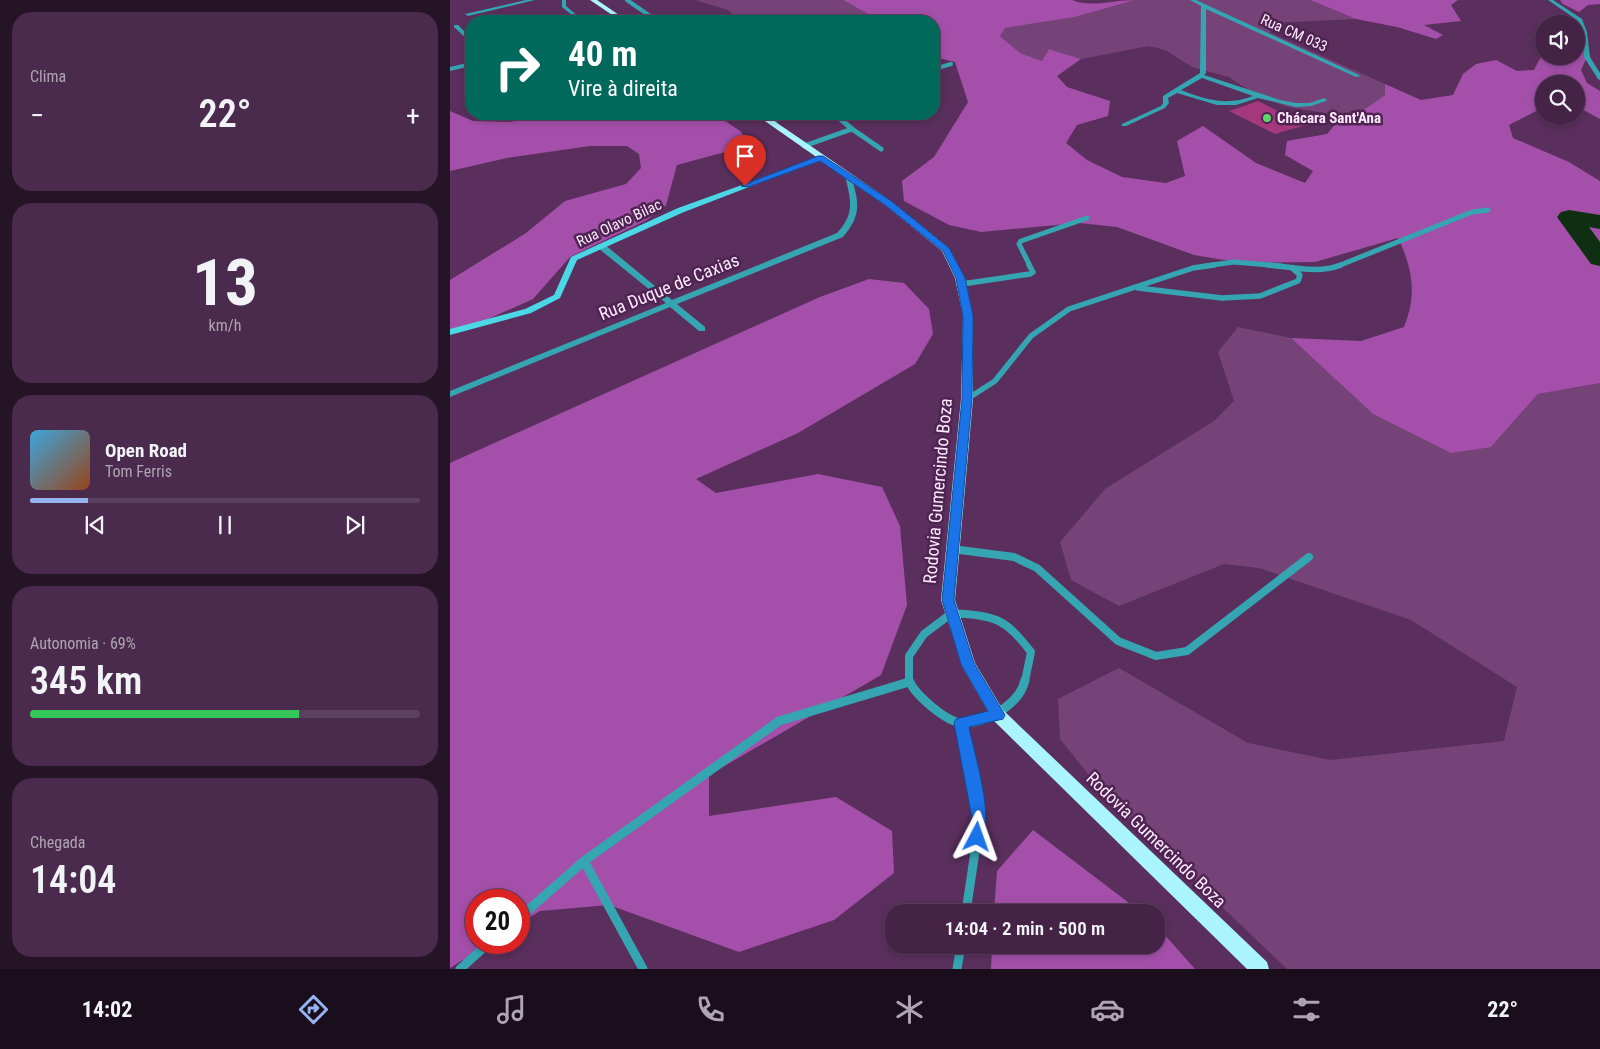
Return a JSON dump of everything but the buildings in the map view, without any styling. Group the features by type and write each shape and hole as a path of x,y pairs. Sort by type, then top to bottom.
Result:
{"main road":[{"path":"594,0 616,15"},
{"name":"Rodovia Gumercindo Boza","path":"770,120 821,158 888,203 946,250 962,284 968,316 967,399 948,600 968,664 998,715 1260,969"}],"street":[{"path":"468,14 533,0"},
{"path":"564,0 564,6 575,15"},
{"name":"Rua CM 033","path":"1192,0 1358,76"},
{"path":"1550,0 1579,19 1584,32 1587,57 1600,78"},
{"path":"1124,125 1163,107 1166,103 1165,97 1201,76 1203,72 1204,6"},
{"path":"450,32 458,28 465,35"},
{"path":"450,69 465,65"},
{"path":"1201,76 1299,106 1318,103 1324,100"},
{"path":"1175,90 1209,102 1228,105 1260,95"},
{"name":"Rua Olavo Bilac","path":"450,332 528,311 557,296 574,259 681,210 821,158"},
{"name":"Rua Duque de Caxias","path":"450,394 840,235 850,225 854,216 854,198 848,176"},
{"path":"601,246 702,329"}],"lane":[{"path":"627,0 648,15"},
{"path":"940,67 951,64"},
{"path":"841,120 852,130 881,149"},
{"path":"804,146 852,130"},
{"path":"967,399 995,381 1031,336 1069,309 1193,268 1234,262 1291,268 1334,268 1472,212 1488,210"},
{"path":"962,284 1030,274 1033,272 1019,244 1021,241 1087,218"},
{"path":"1135,287 1222,298 1260,296 1298,281 1300,275 1291,268"},
{"path":"952,549 1014,557 1037,568 1118,641 1156,656 1187,651 1309,557"},
{"path":"952,613 992,615 1012,627 1031,652 1023,689 998,715 961,723 930,707 909,682 909,656 924,634 952,613"},
{"path":"530,909 584,862 779,721 909,682"},
{"path":"961,723 980,818 967,904"},
{"path":"584,862 643,969"},
{"path":"460,969 477,954"},
{"path":"957,969 960,954"}],"shaded area":[{"path":"695,0 843,0 870,15 733,15 728,10"},
{"path":"843,0 1072,0 1095,4 1135,0 1075,17 1005,28 1000,36 1020,53 1042,61 1049,49 1081,59 1057,76 1067,87 1110,101 1108,116 1077,125 1066,143 1087,160 1122,177 1166,183 1185,176 1177,141 1203,126 1256,163 1305,183 1313,171 1285,155 1287,141 1327,134 1342,116 1359,113 1385,95 1385,84 1421,100 1453,95 1463,74 1476,64 1496,60 1517,71 1534,70 1537,65 1583,65 1581,70 1583,75 1535,75 1535,112 1509,125 1513,138 1569,162 1600,181 1600,383 1538,394 1491,447 1451,453 1373,414 1291,338 1361,341 1404,327 1411,304 1412,293 1410,271 1398,238 1315,262 1242,263 1194,255 1117,227 1079,223 981,232 949,225 904,201 902,181 934,157 968,102 955,62 940,58 940,15 870,15"},
{"path":"1135,0 1310,0 1356,19 1271,23 1270,33 1385,84 1385,95 1359,113 1342,116 1288,107 1257,96 1229,77 1192,67 1165,50 1149,46 1081,59 1049,49 1042,61 1020,53 1000,36 1005,28 1075,17"},
{"path":"1310,0 1458,0 1451,5 1461,21 1424,25 1443,35 1436,39 1397,27 1356,19"},
{"path":"1560,0 1600,0 1600,4 1588,5 1579,12 1563,4"},
{"path":"1585,49 1589,53 1585,62"},
{"path":"1585,79 1587,83 1600,91 1600,119 1585,111"},
{"path":"450,111 465,118 465,120 473,121 724,120 740,131 751,145 677,165 666,205 647,220 570,257 533,299 477,324 450,330 450,280 526,233 565,201 626,184 641,168 639,154 627,146 590,146 507,158 450,171"},
{"path":"869,279 904,283 929,309 933,334 915,364 798,433 696,479 716,493 818,474 882,487 900,526 907,605 881,675 709,775 709,816 836,797 892,831 894,873 834,920 739,952 609,905 540,911 530,917 530,889 465,889 465,954 472,954 450,968 450,463 820,297"},
{"path":"1238,327 1291,338 1373,414 1491,447 1538,394 1600,383 1600,969 1287,969 1105,795 1060,739 1058,699 1119,668 1248,743 1330,760 1504,741 1517,687 1411,620 1259,568 1224,564 1119,606 1071,580 1060,542 1105,489 1214,421 1234,401 1218,352"},
{"path":"1033,830 1130,904 995,904 997,871"},
{"path":"1165,935 1195,969 991,969 992,954 1165,954"}],"waterway":[{"path":"1600,222 1569,217 1600,259"}],"place":[{"name":"Chácara Sant'Ana","path":"1267,118"}],"route":[{"path":"745,186 821,158 888,203 946,250 960,278 968,316 967,399 948,600 968,664 998,715 961,723 980,818 977,837"}]}
